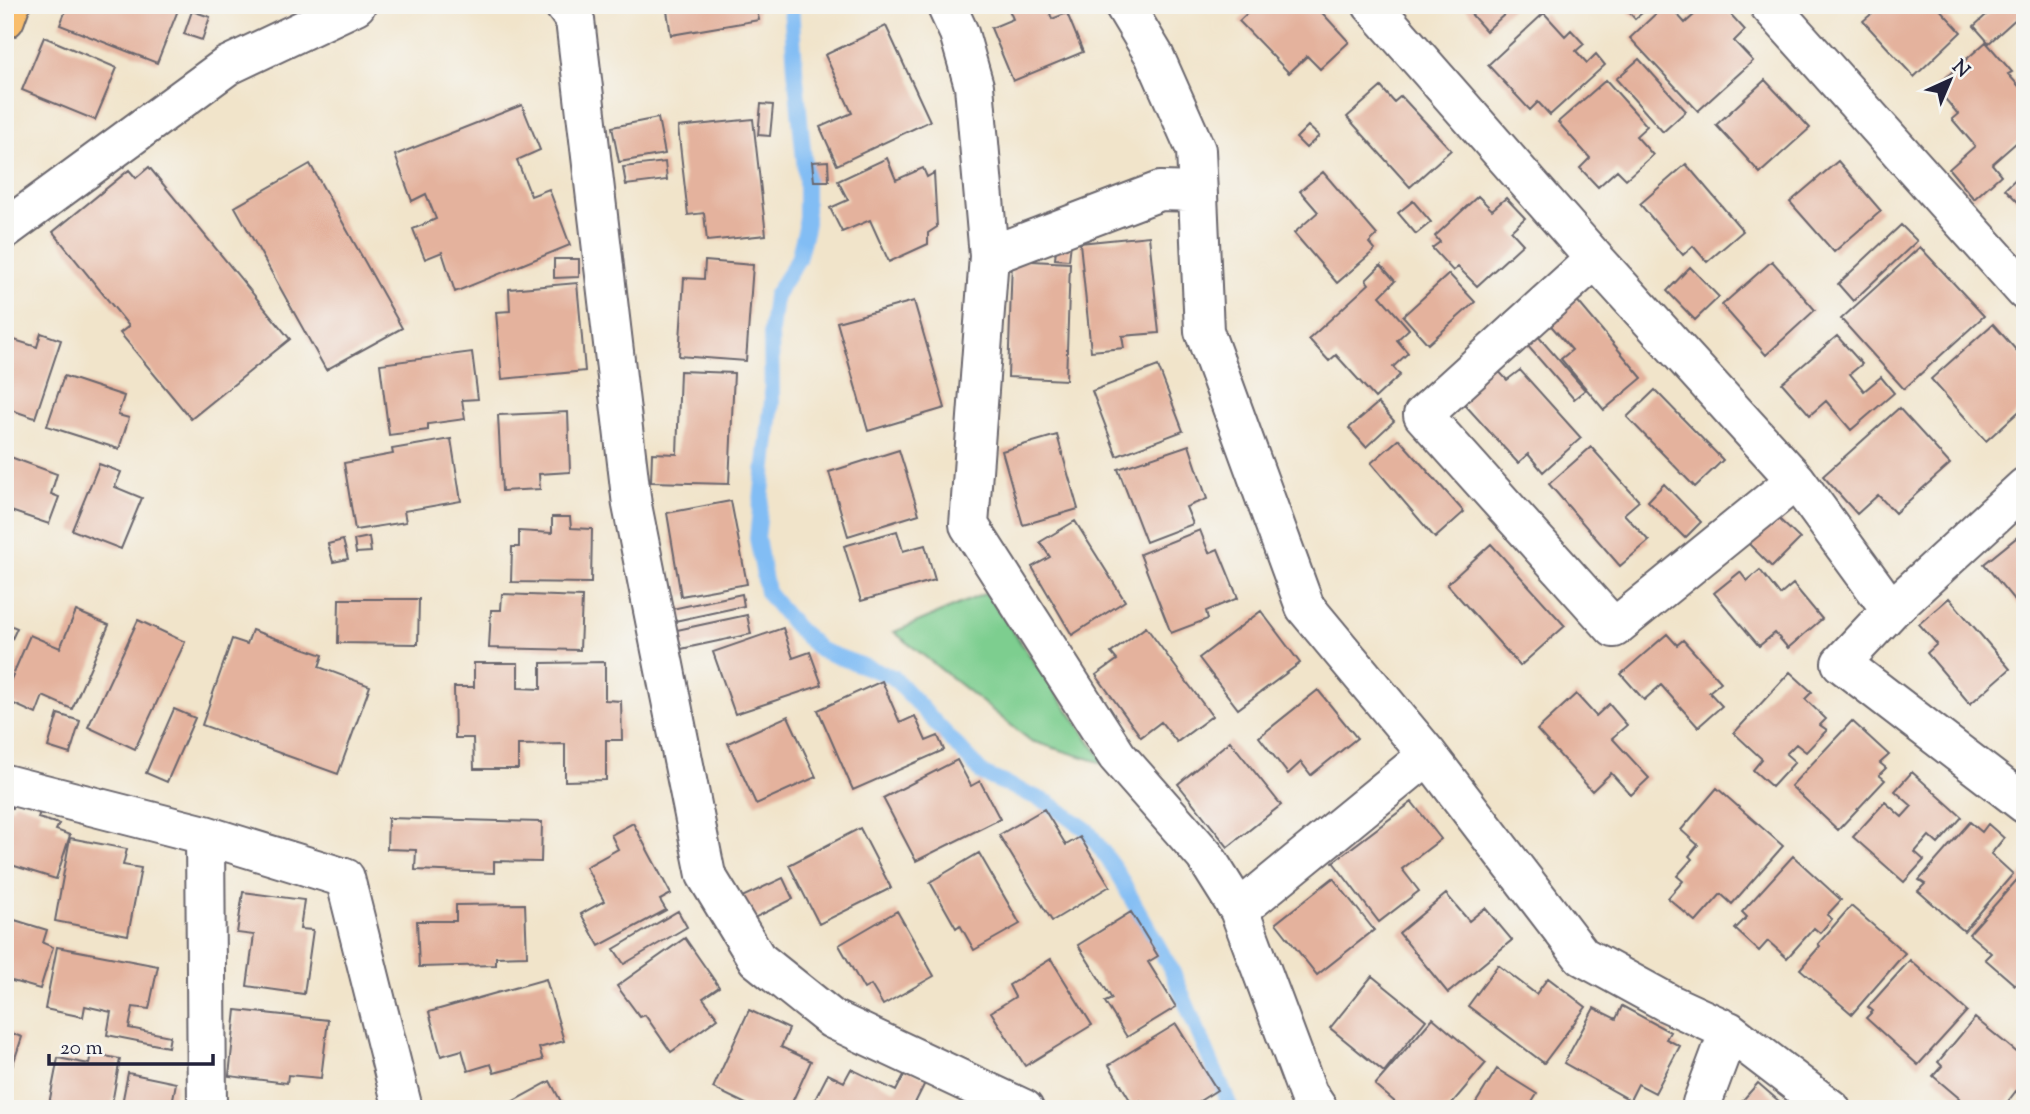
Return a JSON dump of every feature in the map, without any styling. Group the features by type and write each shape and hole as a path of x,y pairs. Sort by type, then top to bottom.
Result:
{"main road":[{"path":"5,19 10,5"}],"street":[{"path":"5,229 227,66 356,5"},
{"path":"564,5 575,20 632,505 706,874 757,959 832,1019 1024,1109"},
{"path":"946,5 959,33 974,86 989,256 969,526 1117,756 1205,856 1239,910 1308,1094 1318,1109"},
{"path":"1124,5 1154,55 1196,150 1204,331 1305,607 1428,755 1582,956 1668,1003 1729,1031 1831,1109"},
{"path":"1372,5 1595,259 1796,480 1891,610"},
{"path":"1769,5 2025,291"},
{"path":"989,256 1160,191 1197,192"},
{"path":"1595,259 1423,415 1614,628 1796,480"},
{"path":"2025,487 1891,610 1841,663 2025,804"},
{"path":"1239,910 1428,755"},
{"path":"5,784 205,835 345,878 403,1109"},
{"path":"205,835 207,1109"},
{"path":"1702,1109 1729,1031"}],"green space":[{"path":"986,593 1106,764 1031,741 894,632"}],"building":[{"path":"68,5 180,5 157,63 60,25"},
{"path":"666,5 756,5 759,20 671,35"},
{"path":"1007,5 1047,5 1052,19 1067,13 1083,52 1013,81 991,28 1013,19"},
{"path":"1256,5 1315,5 1349,42 1320,69 1307,56 1289,73 1239,21"},
{"path":"1463,5 1515,5 1486,31"},
{"path":"1623,5 1651,5 1635,19"},
{"path":"1665,5 1669,5 1685,23 1705,5 1714,14 1723,6 1745,30 1734,41 1753,61 1698,111 1630,38"},
{"path":"1882,5 1936,5 1961,32 1914,77 1863,21"},
{"path":"1997,5 2025,5 2025,25 2018,17 1989,43 1974,26"},
{"path":"192,11 210,17 202,40 184,34"},
{"path":"1544,13 1565,36 1571,30 1584,44 1576,51 1587,63 1596,54 1605,65 1550,115 1538,102 1530,110 1488,65"},
{"path":"886,26 930,121 837,165 820,127 852,113 825,55"},
{"path":"44,37 117,68 95,120 22,90"},
{"path":"1986,42 2012,72 2008,74 2025,93 2025,135 1992,164 2001,175 1974,199 1949,169 1975,146 1952,119 1958,114 1935,87"},
{"path":"1639,59 1686,111 1663,132 1616,79"},
{"path":"1606,80 1647,126 1636,136 1653,155 1626,179 1617,170 1598,187 1580,168 1590,158 1558,122"},
{"path":"1765,80 1810,128 1760,173 1716,125"},
{"path":"1381,87 1394,102 1401,96 1451,150 1410,187 1347,117"},
{"path":"761,104 773,105 770,136 758,135"},
{"path":"522,105 540,150 517,160 531,196 549,189 570,245 455,292 442,252 425,259 413,229 436,219 426,194 412,201 395,155"},
{"path":"658,118 665,154 619,162 612,127"},
{"path":"753,119 766,235 707,241 704,213 688,215 678,127"},
{"path":"1308,126 1319,136 1306,148 1296,138"},
{"path":"887,158 896,180 923,168 927,177 934,173 937,227 928,233 928,244 889,262 870,220 842,232 830,208 848,200 838,181"},
{"path":"828,161 829,181 814,181 812,162"},
{"path":"1838,161 1881,211 1834,252 1790,202"},
{"path":"665,162 667,180 626,185 623,167"},
{"path":"310,164 402,328 326,370 235,207"},
{"path":"1686,164 1743,231 1707,262 1693,246 1683,255 1640,204"},
{"path":"149,167 290,339 191,419 120,333 129,326 53,232 129,170 136,178"},
{"path":"2025,170 2025,209 2005,189"},
{"path":"1323,172 1377,235 1369,243 1375,250 1337,283 1294,233 1318,212 1300,191"},
{"path":"1478,196 1492,210 1506,198 1525,218 1511,231 1523,244 1477,286 1458,267 1453,271 1432,248 1440,242 1435,236"},
{"path":"1413,201 1431,222 1416,234 1398,213"},
{"path":"1901,225 1917,241 1853,301 1838,284"},
{"path":"1149,236 1159,333 1122,336 1124,348 1091,351 1080,243"},
{"path":"1057,241 1071,243 1069,260 1055,259"},
{"path":"1920,247 1984,316 1904,389 1841,319"},
{"path":"554,259 579,259 579,277 554,278"},
{"path":"1012,260 1070,263 1066,380 1008,377"},
{"path":"705,261 753,265 746,361 679,356 684,278 704,279"},
{"path":"1772,261 1815,310 1766,355 1722,305"},
{"path":"1381,265 1395,281 1380,296 1409,329 1397,340 1408,353 1393,367 1400,375 1375,398 1336,355 1329,361 1309,339 1369,284 1366,280"},
{"path":"1690,267 1719,297 1695,320 1667,291"},
{"path":"1449,274 1475,302 1428,344 1403,316"},
{"path":"577,283 585,371 502,379 496,312 510,311 509,289"},
{"path":"1575,298 1642,378 1604,410 1561,359 1572,350 1547,321"},
{"path":"914,301 945,408 868,431 837,322"},
{"path":"1993,324 2025,360 2025,406 1986,441 1931,379"},
{"path":"1530,327 1585,390 1574,399 1520,337"},
{"path":"41,333 61,340 35,418 5,408 5,337 37,347"},
{"path":"1837,336 1862,364 1850,374 1864,391 1881,377 1894,393 1851,430 1826,401 1810,415 1782,383"},
{"path":"472,352 478,399 462,400 465,419 428,424 428,430 389,435 380,364"},
{"path":"1491,363 1507,380 1520,370 1581,438 1543,472 1528,454 1518,463 1456,395"},
{"path":"1158,366 1183,431 1117,456 1092,391"},
{"path":"680,371 734,373 729,484 651,482 652,453 677,454"},
{"path":"64,376 124,396 118,415 129,418 119,449 47,426"},
{"path":"1655,390 1723,460 1695,487 1627,417"},
{"path":"1378,403 1394,421 1366,447 1349,428"},
{"path":"1899,408 1950,464 1895,513 1878,495 1857,514 1823,476"},
{"path":"568,412 570,472 539,474 540,489 502,491 498,415"},
{"path":"1057,435 1078,509 1023,525 1002,451"},
{"path":"451,439 461,501 404,511 406,522 355,530 344,463 393,454 392,449"},
{"path":"1399,439 1464,512 1435,538 1371,463"},
{"path":"1189,445 1207,499 1186,507 1193,524 1146,542 1118,469"},
{"path":"1591,447 1639,501 1624,514 1649,541 1620,566 1549,484"},
{"path":"899,450 919,514 848,536 829,472"},
{"path":"5,455 57,474 51,494 59,497 49,524 5,509"},
{"path":"99,464 121,472 115,487 142,498 121,549 72,530"},
{"path":"1664,484 1701,522 1685,538 1648,501"},
{"path":"731,501 747,584 681,596 667,513"},
{"path":"552,517 570,517 571,528 592,529 591,583 511,582 512,547 519,547 519,531 552,533"},
{"path":"1777,517 1800,539 1772,567 1749,544"},
{"path":"1075,521 1125,601 1072,635 1032,567 1050,557 1040,542"},
{"path":"1200,530 1209,553 1218,549 1238,598 1206,611 1208,619 1171,633 1140,554"},
{"path":"897,531 903,551 925,545 935,580 861,601 844,546"},
{"path":"2021,534 2025,539 2025,613 1984,564"},
{"path":"369,537 371,552 356,553 354,540"},
{"path":"343,540 348,559 333,562 328,544"},
{"path":"1491,544 1565,626 1520,666 1447,584"},
{"path":"1760,570 1780,595 1793,584 1822,619 1788,648 1775,633 1759,646 1714,593 1740,572 1747,581"},
{"path":"502,594 582,597 580,650 489,648 491,610 501,610"},
{"path":"742,594 744,606 675,621 672,609"},
{"path":"1949,598 2010,669 1970,704 1927,653 1937,644 1919,624"},
{"path":"339,599 419,599 418,644 338,643"},
{"path":"76,611 109,625 72,709 43,696 36,714 5,700 5,693 30,635 60,648"},
{"path":"1261,611 1300,663 1238,709 1199,658"},
{"path":"747,615 751,634 681,649 677,630"},
{"path":"138,620 185,642 135,749 88,727"},
{"path":"5,623 17,628 5,654"},
{"path":"1146,627 1212,716 1177,742 1161,722 1141,737 1096,675 1117,660 1111,653"},
{"path":"783,628 793,658 810,652 822,685 735,714 713,652"},
{"path":"252,630 323,655 319,667 370,686 338,774 202,725 232,639 247,644"},
{"path":"1667,634 1677,645 1683,640 1721,682 1709,692 1722,706 1698,727 1661,685 1644,700 1621,674"},
{"path":"605,662 605,700 621,701 622,740 606,740 606,780 565,781 565,744 518,745 518,769 474,769 473,738 455,738 454,687 474,687 474,663 518,663 518,688 541,689 541,663"},
{"path":"1790,672 1812,692 1805,699 1826,719 1820,725 1827,730 1806,752 1796,744 1786,754 1795,762 1772,787 1753,770 1762,759 1734,733"},
{"path":"882,681 900,723 915,716 926,741 938,736 944,750 853,790 818,710"},
{"path":"1318,690 1357,738 1311,775 1301,762 1288,774 1259,737"},
{"path":"1576,694 1596,716 1609,704 1627,725 1612,738 1649,778 1631,795 1611,773 1592,791 1537,730"},
{"path":"174,709 195,718 167,782 146,773"},
{"path":"58,714 80,721 70,754 48,747"},
{"path":"788,716 816,777 756,804 728,743"},
{"path":"1852,721 1889,755 1880,763 1886,768 1879,775 1885,780 1838,830 1791,786"},
{"path":"1230,741 1281,805 1228,847 1178,784"},
{"path":"957,760 971,786 980,781 1000,819 916,861 883,798"},
{"path":"1912,772 1962,817 1938,844 1929,836 1915,852 1924,860 1904,882 1853,837 1885,802 1902,817 1912,806 1895,791"},
{"path":"1717,788 1783,846 1732,904 1721,894 1696,922 1668,898 1683,881 1677,876 1692,859 1689,856 1698,845 1681,830"},
{"path":"15,802 40,811 38,818 59,824 56,830 70,835 56,879 5,863 5,806 12,808"},
{"path":"1412,802 1441,839 1402,869 1419,891 1379,922 1333,862"},
{"path":"1044,809 1066,845 1080,837 1110,886 1052,921 999,835"},
{"path":"388,818 542,822 541,862 494,861 494,873 415,870 416,850 387,849"},
{"path":"1970,822 1982,832 1988,824 2004,838 1991,854 2013,874 1964,931 1918,891 1925,884 1919,880"},
{"path":"633,823 671,894 660,900 666,910 599,946 581,914 604,901 586,867 618,849 611,835"},
{"path":"860,828 891,888 819,924 789,865"},
{"path":"70,838 127,849 123,865 141,868 128,935 55,921"},
{"path":"979,853 1020,924 974,950 960,925 956,928 930,882"},
{"path":"1793,856 1841,900 1827,915 1832,919 1820,933 1814,928 1787,958 1768,941 1759,951 1735,929 1747,917 1742,912"},
{"path":"2023,873 2025,973 2015,985 1985,959 1991,953 1969,934"},
{"path":"783,878 793,899 752,919 742,897"},
{"path":"1333,878 1374,930 1317,975 1276,923"},
{"path":"243,892 304,900 300,929 313,930 304,994 247,986 254,935 237,933"},
{"path":"1446,894 1469,921 1485,908 1512,940 1448,993 1399,933"},
{"path":"525,904 527,956 496,957 496,965 419,967 417,921 456,921 456,905"},
{"path":"1851,906 1905,953 1852,1014 1800,969"},
{"path":"678,911 687,927 624,964 614,949"},
{"path":"897,911 934,976 883,1005 871,985 864,989 839,945"},
{"path":"1131,912 1158,956 1148,962 1176,1007 1127,1037 1105,1002 1112,999 1078,945"},
{"path":"5,917 47,930 43,943 53,947 40,989 5,979"},
{"path":"685,938 719,987 703,998 718,1018 671,1052 645,1015 640,1017 617,986"},
{"path":"57,947 158,966 149,1009 133,1007 129,1028 170,1036 168,1047 107,1035 111,1012 85,1006 83,1017 45,1009"},
{"path":"1051,959 1092,1025 1025,1066 991,1012 1015,997 1009,985"},
{"path":"1910,960 1967,1011 1918,1065 1866,1018 1873,1011 1868,1007"},
{"path":"1498,965 1536,994 1548,978 1586,1007 1544,1063 1468,1006"},
{"path":"1372,976 1426,1020 1384,1072 1330,1028"},
{"path":"546,979 564,1041 539,1048 543,1060 494,1073 491,1064 468,1071 462,1050 441,1056 429,1012"},
{"path":"1622,1006 1670,1032 1666,1039 1680,1046 1655,1093 1638,1084 1630,1100 1564,1063 1594,1008 1616,1019"},
{"path":"236,1010 328,1020 321,1078 288,1075 287,1083 229,1076"},
{"path":"749,1010 789,1029 781,1047 811,1061 789,1109 756,1109 713,1088"},
{"path":"1433,1018 1486,1063 1447,1109 1403,1109 1375,1085"},
{"path":"1975,1018 2025,1059 2025,1099 2016,1091 2002,1109 1961,1109 1955,1104 1959,1098 1933,1076 1942,1066 1938,1062"},
{"path":"1176,1024 1217,1090 1187,1109 1145,1109 1140,1101 1133,1105 1109,1065"},
{"path":"5,1031 22,1037 6,1085 5,1084"},
{"path":"91,1053 120,1059 111,1109 48,1109 58,1058 89,1064"},
{"path":"851,1069 896,1091 907,1069 927,1079 912,1109 810,1109 828,1074 844,1082"},
{"path":"1497,1069 1537,1094 1528,1109 1472,1109"},
{"path":"128,1073 176,1083 171,1109 121,1109"},
{"path":"550,1081 565,1109 499,1109"},
{"path":"1758,1083 1788,1109 1735,1109"}],"waterway":[{"path":"791,5 806,180 806,228 798,259 775,296 771,331 772,401 757,538 767,592 793,624 820,650 893,677 983,774 1049,803 1087,830 1115,869 1173,973 1231,1109"}]}
